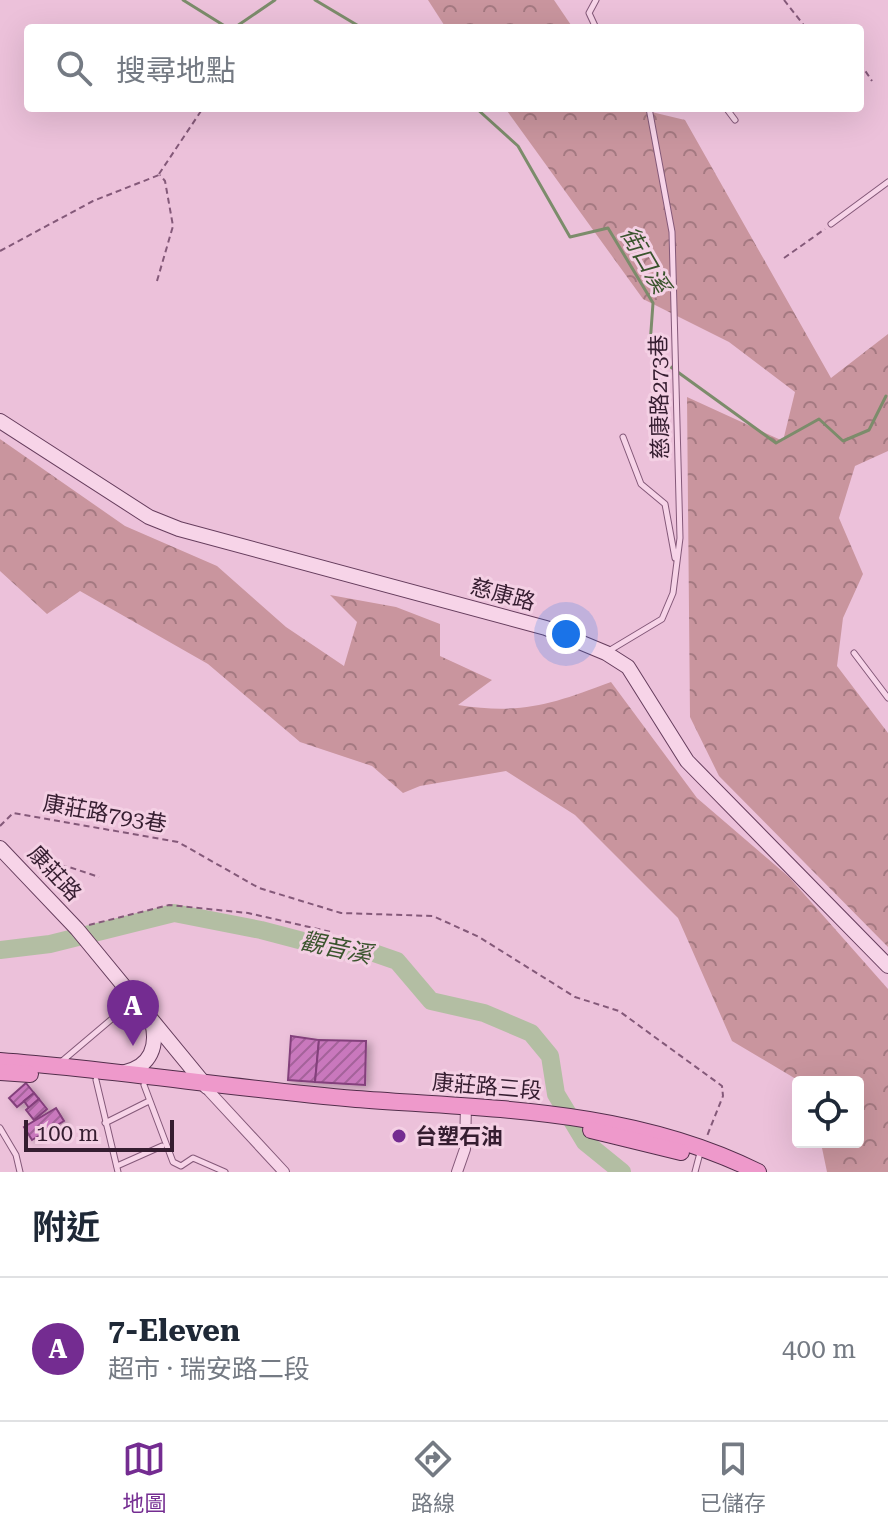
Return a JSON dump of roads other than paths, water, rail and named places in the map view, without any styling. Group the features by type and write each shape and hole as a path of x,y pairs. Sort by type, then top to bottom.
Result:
{"main road":[{"path":"0,1061 123,1072 207,1086"},
{"path":"0,1072 96,1080 146,1093 207,1086"},
{"name":"康莊路三段","path":"207,1086 355,1098 590,1124 735,1172"},
{"name":"康莊路三段","path":"698,1159 758,1172"}],"street":[{"name":"慈康路","path":"0,421 136,509 179,529 546,628 606,653 628,667 687,761 888,966"},
{"name":"康莊路","path":"5,853 76,929 134,1001"},
{"path":"134,1001 284,1172"},
{"path":"123,1072 137,1069 149,1059 154,1047 152,1021"},
{"path":"457,1172 465,1149 466,1110"}],"lane":[{"path":"594,24 589,13 596,0"},
{"name":"慈康路273巷","path":"606,653 662,619 673,593 680,538 672,232 650,112"},
{"path":"729,112 735,120"},
{"path":"831,224 888,182"},
{"path":"623,437 641,484 665,504 676,563"},
{"path":"854,653 888,698"},
{"path":"57,1065 134,1001"},
{"path":"96,1080 118,1169 162,1146"},
{"path":"105,1123 146,1093 173,1162 181,1166 193,1158 225,1172"},
{"path":"0,1128 16,1155 20,1172"}],"waterway":[{"name":"街口溪","path":"183,0 222,24"},
{"name":"街口溪","path":"240,24 275,0"},
{"name":"街口溪","path":"315,0 355,24"},
{"name":"街口溪","path":"480,112 518,146 570,237 608,228 653,303 650,345 668,365 776,443 819,419 843,441 869,430 886,396"},
{"name":"觀音溪","path":"0,950 50,944 174,913 261,930 341,951 374,953 397,961 431,1001 484,1013 531,1033 550,1056 556,1094 585,1142 622,1172"}],"place":[{"name":"7-Eleven","path":"133,1046"},
{"name":"台塑石油","path":"399,1136"}]}
